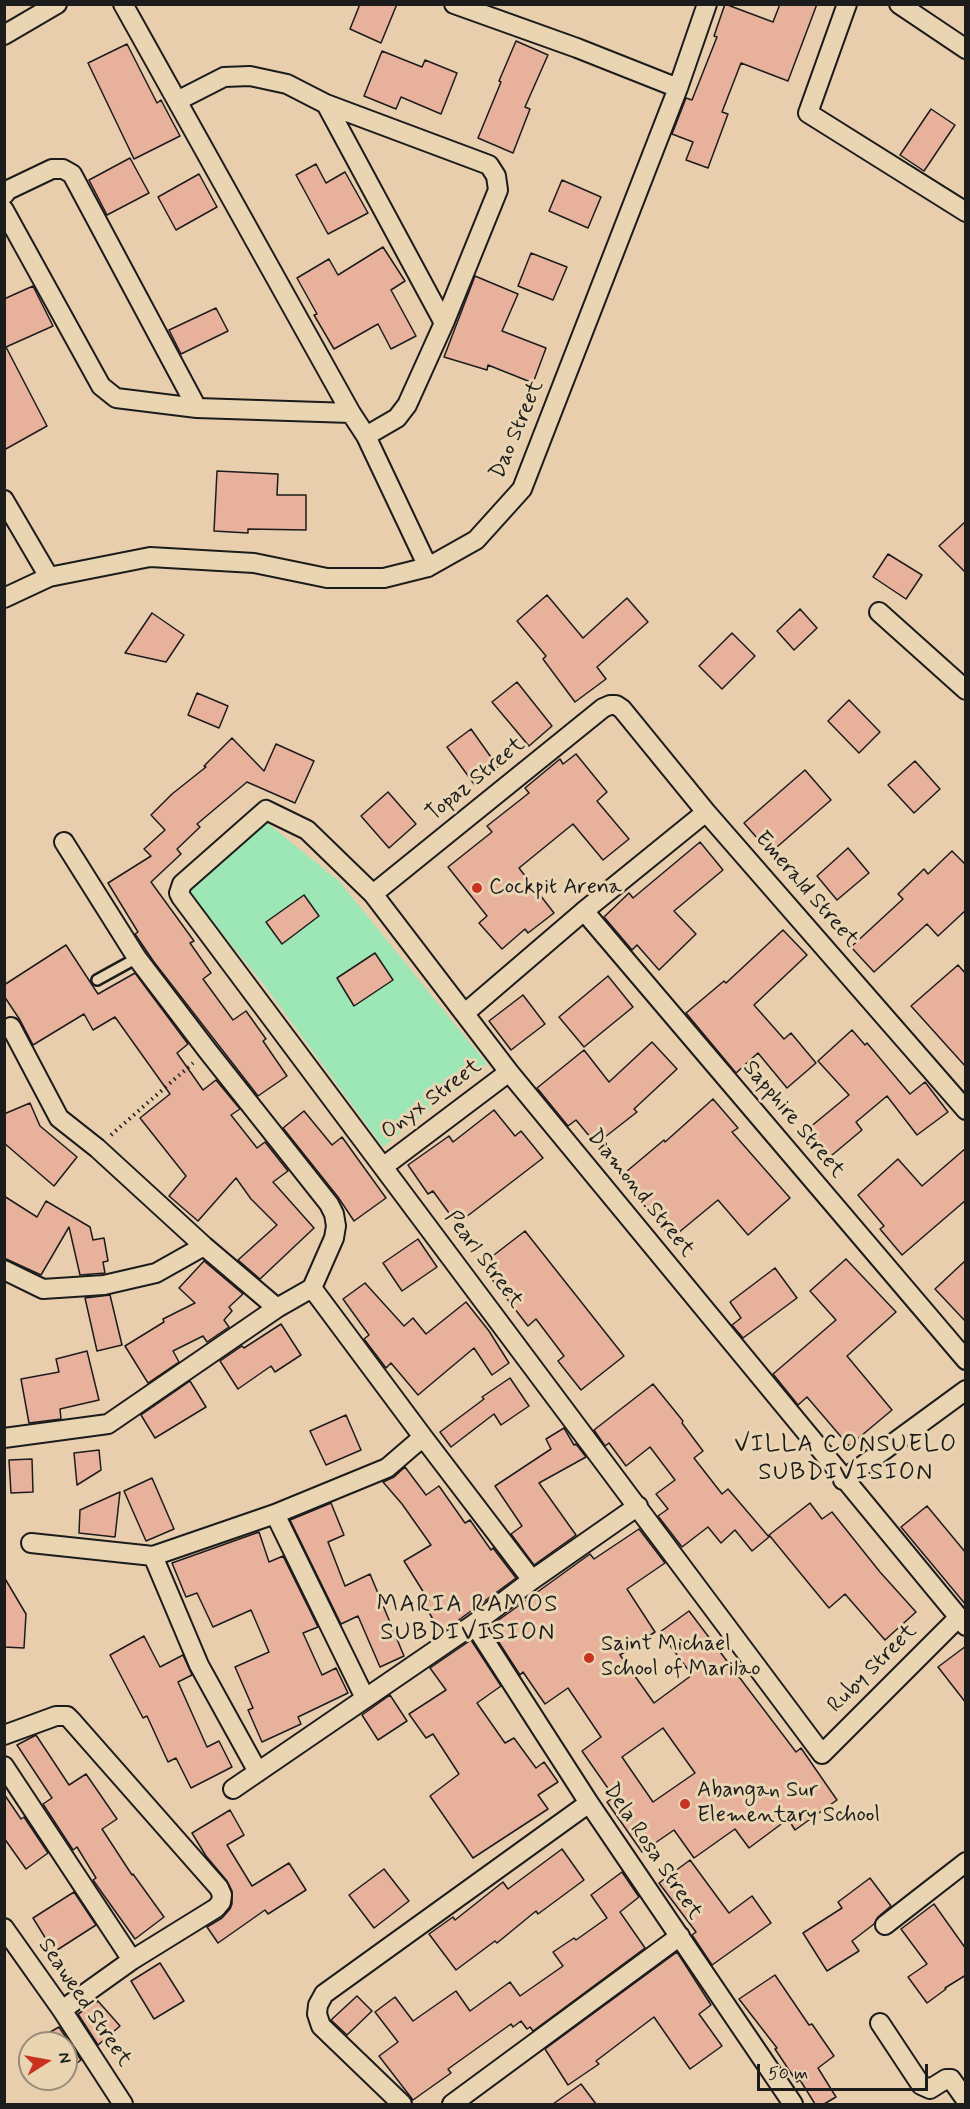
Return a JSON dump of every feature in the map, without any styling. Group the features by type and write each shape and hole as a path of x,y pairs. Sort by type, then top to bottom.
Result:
{"street":[{"path":"4,35 57,4"},
{"path":"123,4 351,413 366,435 428,567"},
{"path":"454,4 577,48 678,88"},
{"name":"Dao Street","path":"4,598 50,577 150,556 254,563 327,578 384,578 428,567 476,540 522,489 678,88 707,4"},
{"path":"847,4 808,113 966,212"},
{"path":"899,4 966,49"},
{"path":"177,101 224,77 250,76 287,84 326,104 489,165 496,176 498,189 444,323 407,405 397,418 366,435"},
{"path":"326,104 444,323"},
{"path":"4,195 8,190 52,169 63,169 72,174 197,408"},
{"path":"4,210 101,386 116,398 197,408 351,413"},
{"path":"4,500 50,577"},
{"path":"879,612 966,690"},
{"name":"Emerald Street","path":"610,705 616,705 622,710 706,812 966,1110"},
{"name":"Topaz Street","path":"373,894 603,708 610,705"},
{"name":"Diamond Street","path":"266,810 307,830 373,894 509,1072 962,1622"},
{"name":"Pearl Street","path":"266,810 182,884 179,893 822,1754"},
{"path":"465,1012 706,812"},
{"path":"4,1438 108,1424 277,1308 312,1288 334,1238 336,1226 329,1204 137,958 64,842"},
{"name":"Sapphire Street","path":"584,911 966,1360"},
{"path":"11,1027 59,1118 97,1148 204,1246 277,1308"},
{"name":"Onyx Street","path":"383,1167 509,1072"},
{"path":"4,1270 42,1289 104,1284 156,1273 204,1246"},
{"path":"312,1288 532,1580"},
{"path":"843,1480 966,1390"},
{"path":"31,1543 153,1556 275,1514 387,1468 423,1437"},
{"path":"233,1789 474,1624 532,1580 638,1506"},
{"path":"275,1514 365,1698"},
{"path":"153,1556 199,1665 258,1772"},
{"name":"Ruby Street","path":"822,1754 962,1622"},
{"name":"Dela Rosa Street","path":"474,1624 589,1803 793,2104"},
{"path":"4,1735 56,1716 67,1716 219,1888 222,1895 221,1902 216,1908 132,1960 62,2010"},
{"path":"4,1766 132,1960"},
{"path":"402,2104 321,2026 316,2014 324,1994 589,1803"},
{"path":"885,1924 966,1862"},
{"name":"Seaweed Street","path":"4,1928 62,2010 123,2104"},
{"path":"452,2104 680,1936"},
{"path":"880,2023 921,2085 930,2089 946,2079 951,2079 966,2100"}],"lane":[{"path":"97,980 137,958"}],"path":[{"path":"97,1148 207,1050"}],"green space":[{"path":"260,817 339,881 487,1064 383,1147 265,986 187,890"}],"building":[{"path":"360,4 397,4 381,43 350,29"},
{"path":"725,4 773,22 780,4 817,4 788,81 741,63 722,112 728,114 708,168 686,160 693,142 672,134 686,98 692,100 717,37 714,36"},
{"path":"516,41 548,55 525,107 530,109 513,153 478,138"},
{"path":"127,44 157,103 161,100 180,136 134,159 88,63"},
{"path":"382,51 422,67 425,60 457,73 441,114 401,97 396,109 364,96"},
{"path":"931,109 955,125 924,171 900,155"},
{"path":"130,158 149,193 107,215 89,180"},
{"path":"316,164 326,183 345,172 368,213 328,234 296,175"},
{"path":"199,174 217,207 176,230 158,197"},
{"path":"562,180 601,197 588,228 549,211"},
{"path":"383,247 405,281 391,290 416,336 391,349 378,324 334,349 314,315 317,314 297,278 329,259 338,275"},
{"path":"531,253 567,267 553,300 518,286"},
{"path":"475,276 518,294 502,331 546,348 533,383 488,365 487,370 444,357"},
{"path":"33,286 53,326 6,347 47,426 4,450 4,299"},
{"path":"216,308 228,331 181,354 169,330"},
{"path":"217,471 278,474 277,495 306,495 306,530 248,529 248,533 214,531"},
{"path":"966,521 966,573 939,546"},
{"path":"888,554 922,575 906,599 873,577"},
{"path":"547,595 583,638 627,598 648,622 597,667 606,679 575,702 543,659 546,656 517,621"},
{"path":"800,609 817,628 794,650 777,631"},
{"path":"152,613 184,635 166,662 125,653"},
{"path":"732,633 755,656 722,689 699,666"},
{"path":"517,682 552,726 529,746 492,702"},
{"path":"197,693 228,706 219,728 188,715"},
{"path":"849,700 880,732 859,753 828,721"},
{"path":"471,729 498,767 474,784 447,747"},
{"path":"232,738 264,771 276,744 314,761 295,803 247,782 197,824 200,827 177,849 181,854 151,882 194,941 190,943 211,973 203,979 233,1020 246,1011 266,1039 263,1041 287,1076 258,1096 154,962 135,934 138,932 108,883 151,856 144,849 165,830 151,815 172,794 206,767 204,766"},
{"path":"576,754 607,792 597,801 629,839 603,860 573,824 519,868 554,913 528,933 525,929 502,949 479,923 487,916 448,867 492,832 487,826 529,793 525,788 560,759 563,764"},
{"path":"915,761 940,789 914,813 888,785"},
{"path":"805,770 831,800 770,853 744,823"},
{"path":"388,792 416,824 389,848 361,816"},
{"path":"700,842 723,870 674,911 696,934 659,970 637,945 632,950 604,917 629,893 633,898"},
{"path":"848,848 869,873 837,900 817,876"},
{"path":"952,851 966,865 966,910 938,936 927,924 874,972 851,947 903,899 898,894 924,869 928,874"},
{"path":"304,895 319,916 282,944 266,922"},
{"path":"783,930 807,955 754,1005 784,1039 791,1033 816,1063 787,1088 758,1053 736,1073 686,1013 724,981 726,983"},
{"path":"66,945 98,994 135,973 188,1044 177,1053 203,1090 216,1080 240,1109 231,1115 257,1148 265,1142 288,1171 273,1182 314,1228 260,1279 238,1260 277,1225 251,1199 236,1178 198,1221 169,1196 186,1176 140,1118 170,1094 115,1017 93,1030 84,1014 33,1045 4,996 4,985"},
{"path":"375,953 393,980 354,1006 337,978"},
{"path":"958,965 966,974 966,1067 911,1006"},
{"path":"608,976 633,1007 584,1047 559,1017"},
{"path":"523,995 545,1024 511,1050 489,1021"},
{"path":"852,1030 865,1045 867,1043 910,1094 925,1082 948,1112 917,1135 887,1096 856,1122 862,1130 825,1161 803,1133 849,1095 818,1061"},
{"path":"652,1042 677,1069 634,1109 637,1112 596,1144 576,1120 568,1126 537,1088 584,1050 609,1082"},
{"path":"713,1099 738,1128 732,1132 790,1198 748,1235 718,1200 672,1238 620,1177 664,1140 665,1142"},
{"path":"30,1103 40,1126 77,1157 54,1186 4,1143 4,1114"},
{"path":"494,1110 515,1136 521,1131 543,1158 457,1224 433,1191 428,1194 408,1165 449,1136 453,1142"},
{"path":"304,1111 332,1145 342,1137 386,1198 354,1221 338,1197 283,1128"},
{"path":"966,1148 966,1200 902,1255 880,1229 884,1226 858,1195 898,1159 922,1186"},
{"path":"4,1196 37,1217 46,1201 90,1227 93,1240 104,1238 108,1261 103,1262 105,1273 80,1275 69,1227 41,1275 4,1258"},
{"path":"525,1231 624,1356 581,1390 558,1361 564,1356 536,1319 528,1326 481,1265"},
{"path":"418,1239 437,1267 402,1291 383,1263"},
{"path":"846,1259 896,1312 847,1356 892,1410 849,1446 807,1397 798,1405 773,1374 836,1320 810,1291"},
{"path":"966,1260 966,1322 935,1289"},
{"path":"204,1261 243,1294 229,1307 232,1311 224,1320 229,1327 207,1342 203,1336 173,1351 179,1362 148,1383 125,1346 164,1322 163,1319 195,1303 179,1288"},
{"path":"775,1268 797,1298 743,1338 732,1325 741,1318 730,1302"},
{"path":"365,1283 404,1326 413,1318 426,1334 466,1302 489,1331 509,1363 492,1375 474,1348 418,1395 391,1363 386,1368 364,1339 369,1335 343,1299"},
{"path":"110,1295 122,1345 97,1351 85,1298"},
{"path":"281,1324 301,1355 275,1372 271,1366 238,1389 220,1361"},
{"path":"87,1351 99,1400 60,1409 61,1419 29,1423 21,1379 59,1372 56,1359"},
{"path":"510,1378 529,1406 501,1425 494,1414 451,1447 440,1432 484,1399 482,1397"},
{"path":"190,1381 206,1407 155,1438 141,1415"},
{"path":"653,1384 683,1421 682,1423 703,1451 694,1458 722,1494 728,1489 769,1537 752,1551 735,1530 721,1543 708,1527 682,1547 658,1516 668,1509 656,1494 675,1480 650,1447 626,1466 609,1443 605,1446 594,1430"},
{"path":"346,1415 361,1450 326,1465 310,1431"},
{"path":"564,1428 574,1445 576,1444 586,1457 539,1483 576,1535 534,1565 511,1534 522,1526 495,1486 551,1449 546,1439"},
{"path":"99,1450 101,1470 77,1485 74,1453"},
{"path":"32,1459 33,1492 11,1493 9,1460"},
{"path":"405,1467 426,1495 439,1486 465,1523 470,1520 491,1550 493,1548 516,1578 441,1633 424,1604 429,1601 404,1561 431,1545 383,1482 394,1477"},
{"path":"152,1478 174,1529 146,1541 124,1491"},
{"path":"120,1492 115,1537 79,1533 80,1510"},
{"path":"331,1503 344,1535 328,1542 345,1586 370,1574 404,1656 380,1667 358,1616 341,1624 290,1520"},
{"path":"810,1503 822,1519 832,1512 880,1572 916,1612 885,1640 845,1594 829,1608 769,1535"},
{"path":"927,1506 966,1553 966,1605 901,1527"},
{"path":"639,1529 665,1563 627,1589 655,1632 620,1655 654,1703 692,1675 660,1632 689,1611 796,1752 801,1748 837,1800 795,1830 788,1819 749,1848 735,1829 694,1858 674,1830 642,1852 607,1802 614,1797 582,1751 601,1737 568,1688 545,1704 523,1672 520,1675 489,1627 590,1554 594,1559","holes":["663,1728 695,1773 653,1802 622,1757"]},
{"path":"259,1532 269,1562 283,1556 318,1627 303,1633 322,1675 336,1668 348,1693 298,1717 301,1724 262,1742 248,1710 253,1708 235,1667 269,1652 251,1610 213,1627 197,1593 186,1597 172,1563"},
{"path":"4,1577 26,1614 24,1648 4,1647"},
{"path":"144,1636 160,1667 183,1655 192,1675 178,1682 207,1747 219,1741 232,1767 191,1788 176,1758 168,1762 147,1716 143,1718 110,1655"},
{"path":"471,1640 501,1686 477,1703 505,1743 514,1738 536,1768 544,1762 558,1782 538,1795 548,1809 473,1858 430,1796 459,1774 433,1734 426,1738 409,1714 446,1690 430,1668"},
{"path":"966,1646 966,1703 938,1667"},
{"path":"390,1695 407,1721 378,1740 362,1715"},
{"path":"36,1735 69,1785 86,1774 117,1819 102,1829 132,1875 164,1917 135,1939 93,1880 96,1878 77,1847 73,1850 43,1804 52,1798 17,1745"},
{"path":"4,1794 21,1819 24,1817 48,1853 26,1869 4,1838"},
{"path":"230,1810 244,1835 227,1845 252,1886 289,1863 306,1890 268,1914 265,1910 218,1943 207,1927 222,1918 230,1909 232,1891 192,1833"},
{"path":"562,1849 584,1880 538,1914 536,1911 497,1943 495,1941 456,1970 429,1934 453,1917 455,1920 503,1882 508,1889"},
{"path":"690,1860 729,1913 752,1896 771,1923 712,1965 692,1935 696,1932 659,1883"},
{"path":"384,1869 409,1901 374,1928 349,1895"},
{"path":"622,1872 639,1897 620,1912 645,1948 533,2031 530,2027 527,2029 521,2021 513,2027 511,2024 448,2069 451,2073 413,2100 379,2056 398,2042 375,2012 395,1997 413,2021 456,1991 470,2011 510,1982 520,1996 563,1966 553,1952 574,1938 576,1940 607,1918 591,1895"},
{"path":"870,1878 891,1906 878,1917 874,1924 852,1941 859,1951 827,1971 803,1933 842,1908 838,1902"},
{"path":"74,1892 96,1925 54,1952 33,1918"},
{"path":"934,1904 966,1949 966,1975 927,2003 908,1977 927,1964 901,1929"},
{"path":"677,1952 711,2005 699,2014 722,2046 690,2069 654,2017 596,2061 599,2064 568,2085 545,2049"},
{"path":"160,1963 184,2001 154,2019 131,1981"},
{"path":"775,1975 809,2025 812,2024 834,2056 818,2068 836,2097 824,2104 815,2104 800,2080 797,2082 775,2049 777,2048 739,1999"},
{"path":"357,1996 372,2011 347,2035 331,2020"},
{"path":"98,2001 120,2026 98,2045 78,2014"},
{"path":"581,2084 596,2104 553,2104"}],"place":[{"name":"Cockpit Arena","path":"477,888"},
{"name":"Saint Michael School of Marilao","path":"589,1658"},
{"name":"Abangan Sur Elementary School","path":"685,1804"}],"district":[{"name":"VILLA CONSUELO SUBDIVISION","path":"846,1460"},
{"name":"MARIA RAMOS SUBDIVISION","path":"468,1620"}]}
